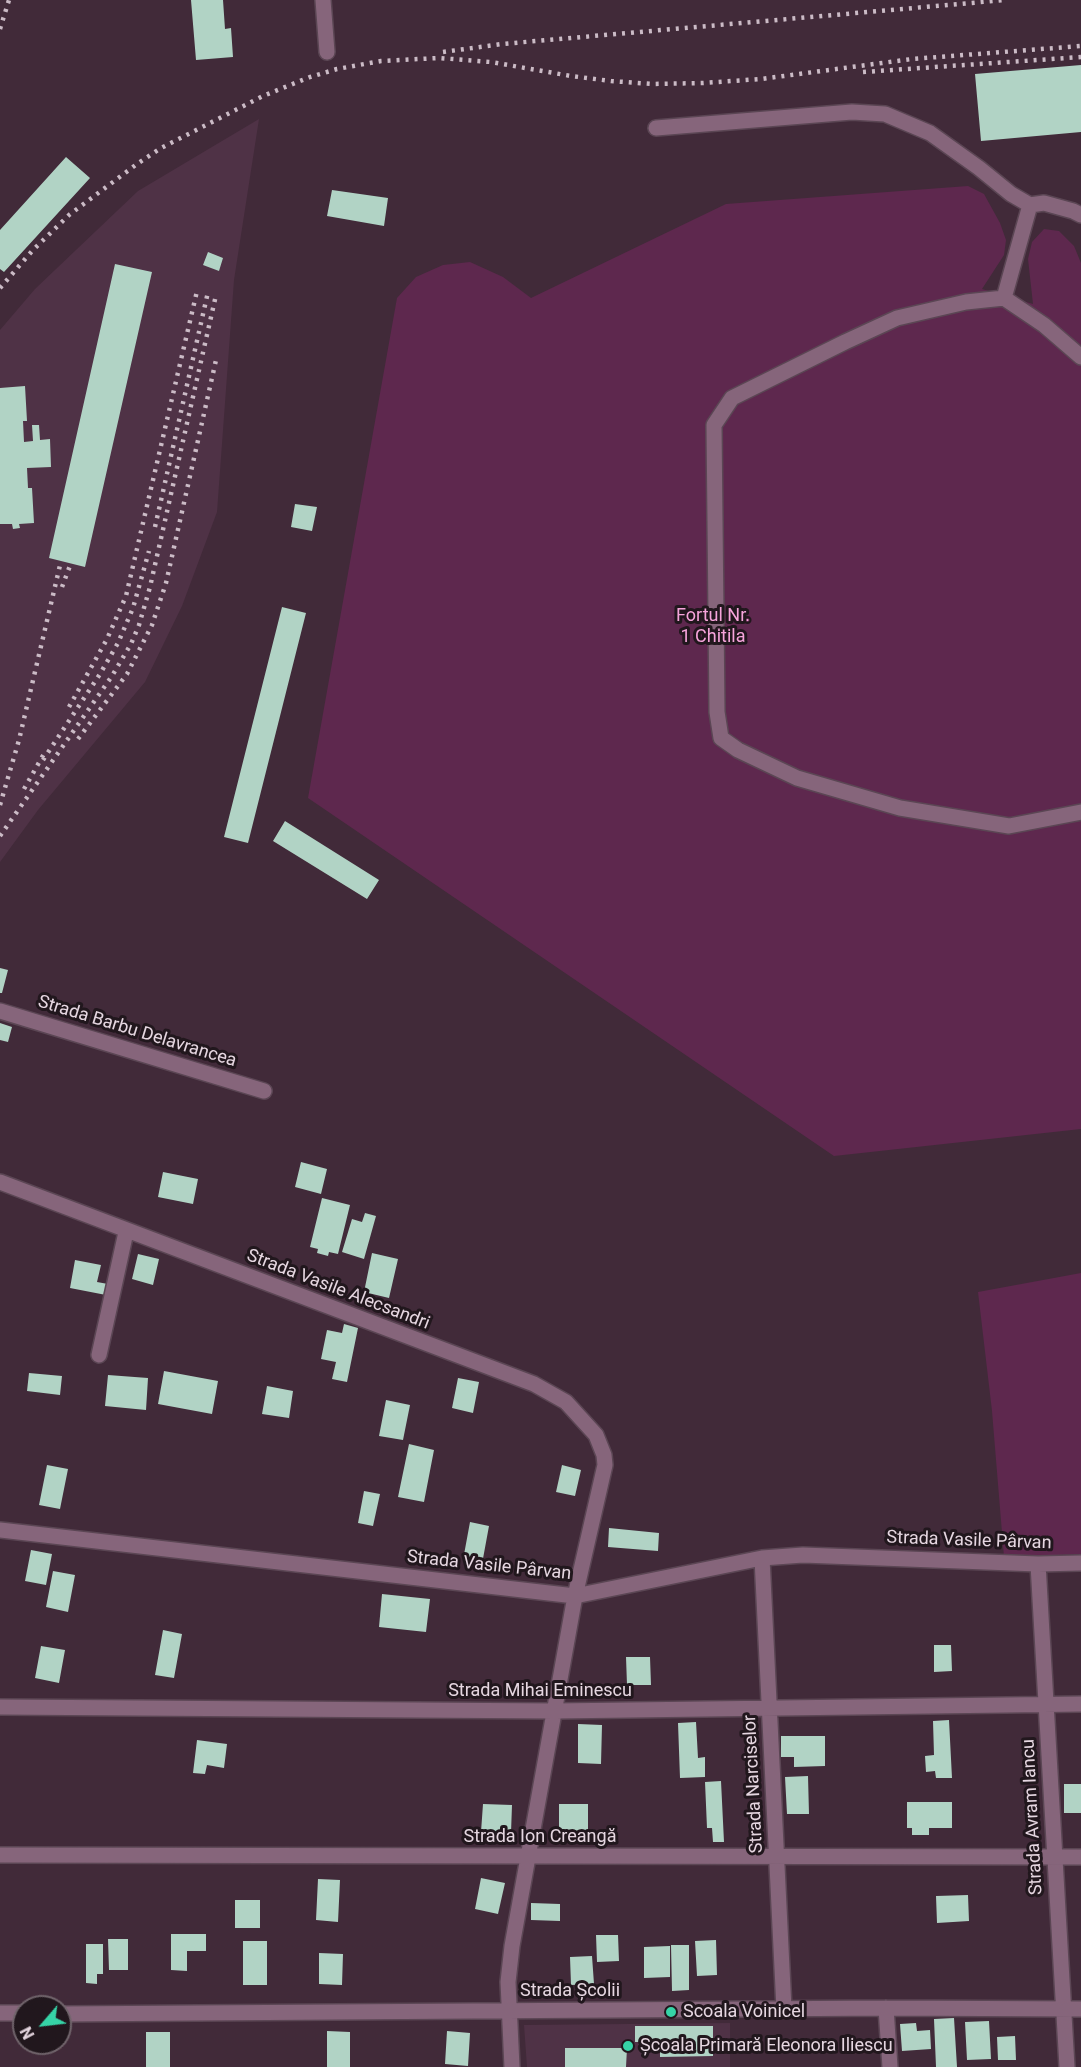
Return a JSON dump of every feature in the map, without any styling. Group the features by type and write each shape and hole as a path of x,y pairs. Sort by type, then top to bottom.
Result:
{"street":[{"path":"323,0 327,52"},
{"path":"656,128 852,112 885,114 930,133 1011,194 1030,205 1044,203 1073,211 1081,216"},
{"path":"1004,298 1030,205"},
{"path":"1081,357 1044,325 1004,298 966,302 897,318 732,398 714,425 717,712 721,738 738,750 796,778 900,808 1009,826 1081,812"},
{"name":"Strada Barbu Delavrancea","path":"0,1011 264,1091"},
{"name":"Strada Vasile Alecsandri","path":"0,1182 126,1232 534,1384 553,1393 576,1412 601,1445 605,1465 575,1596 530,1857 512,1946 508,1982 512,2067"},
{"path":"99,1355 126,1232"},
{"name":"Strada Vasile Pârvan","path":"0,1530 575,1596 762,1558 803,1554 1038,1564 1081,1563"},
{"name":"Strada Narciselor","path":"762,1558 784,2009"},
{"name":"Strada Avram Iancu","path":"1038,1564 1067,2067"},
{"name":"Strada Mihai Eminescu","path":"0,1707 555,1711 1081,1704"},
{"name":"Strada Ion Creangă","path":"0,1855 1081,1857"},
{"path":"886,2008 890,2067"},
{"name":"Strada Școlii","path":"72,2014 886,2008 1081,2009"}],"shaded area":[{"path":"259,119 234,280 217,512 182,606 145,682 38,810 0,862 0,330 35,289 138,191"},
{"name":"Școala Primară Eleonora Iliescu","path":"730,2023 730,2067 527,2067 524,2025"}],"green space":[{"name":"Fortul Nr. 1 Chitila","path":"968,186 984,194 1000,223 1006,240 1004,255 982,289 1033,304 1028,259 1032,242 1044,229 1059,231 1074,246 1081,263 1081,1129 834,1156 308,798 397,298 416,277 443,265 470,262 503,277 531,298 726,204"},
{"path":"1081,1273 1081,1554 1004,1557 992,1411 978,1292"}],"building":[{"path":"191,0 223,0 225,29 231,28 233,57 196,60"},
{"path":"1081,65 1081,132 981,141 975,74"},
{"path":"66,157 90,178 4,272 0,269 0,230"},
{"path":"332,190 388,198 384,226 327,216"},
{"path":"208,252 223,258 219,271 203,265"},
{"path":"115,264 152,272 85,567 49,558"},
{"path":"25,386 27,421 23,421 24,442 33,441 32,425 39,425 40,440 50,439 51,467 27,468 28,488 32,488 34,523 19,524 20,528 13,529 12,524 0,524 0,388"},
{"path":"295,504 317,507 312,531 291,527"},
{"path":"282,607 306,613 248,843 224,837"},
{"path":"285,821 379,880 367,899 273,841"},
{"path":"0,968 8,970 2,993 0,993"},
{"path":"0,1023 12,1027 8,1042 0,1040"},
{"path":"301,1162 327,1169 321,1194 295,1187"},
{"path":"163,1172 198,1179 193,1204 158,1197"},
{"path":"322,1198 350,1205 338,1254 329,1252 328,1256 317,1253 318,1249 310,1247"},
{"path":"365,1213 376,1216 364,1259 342,1252 352,1219 362,1222"},
{"path":"372,1253 398,1259 389,1298 364,1292"},
{"path":"138,1254 159,1259 153,1285 132,1279"},
{"path":"75,1260 101,1265 97,1282 108,1284 106,1295 70,1288"},
{"path":"344,1324 358,1328 347,1382 332,1379 336,1362 321,1359 327,1330 342,1333"},
{"path":"164,1371 218,1381 212,1414 158,1404"},
{"path":"29,1373 62,1376 60,1395 27,1391"},
{"path":"108,1375 148,1378 146,1410 105,1406"},
{"path":"458,1378 479,1382 473,1413 452,1408"},
{"path":"267,1386 293,1391 289,1418 262,1414"},
{"path":"386,1400 410,1405 403,1440 379,1436"},
{"path":"409,1444 434,1450 424,1502 398,1497"},
{"path":"47,1465 68,1469 60,1509 39,1505"},
{"path":"562,1465 581,1470 575,1496 556,1492"},
{"path":"364,1491 380,1494 373,1526 358,1523"},
{"path":"470,1522 489,1526 482,1564 463,1560"},
{"path":"609,1528 659,1533 658,1551 608,1547"},
{"path":"31,1550 52,1554 46,1585 25,1581"},
{"path":"53,1571 75,1575 68,1612 46,1607"},
{"path":"382,1594 430,1599 426,1632 379,1627"},
{"path":"163,1630 182,1634 174,1678 155,1675"},
{"path":"934,1645 951,1645 952,1671 934,1672"},
{"path":"41,1646 65,1650 59,1683 35,1678"},
{"path":"626,1657 650,1657 651,1685 627,1685"},
{"path":"949,1720 952,1778 936,1778 935,1771 926,1772 925,1756 934,1755 933,1721"},
{"path":"696,1722 698,1758 705,1757 705,1777 680,1778 678,1723"},
{"path":"578,1724 602,1725 601,1764 578,1763"},
{"path":"781,1736 825,1736 825,1766 794,1767 794,1757 781,1757"},
{"path":"197,1740 227,1744 224,1768 207,1765 205,1774 193,1773"},
{"path":"808,1776 809,1814 787,1814 785,1777"},
{"path":"721,1781 724,1842 713,1842 712,1828 707,1828 705,1782"},
{"path":"1064,1784 1081,1784 1081,1813 1064,1813"},
{"path":"907,1802 952,1802 952,1828 929,1828 929,1835 912,1835 912,1828 907,1828"},
{"path":"483,1804 512,1805 511,1833 481,1832"},
{"path":"559,1804 588,1804 588,1834 559,1834"},
{"path":"481,1878 505,1883 498,1914 475,1909"},
{"path":"318,1879 340,1880 338,1922 316,1920"},
{"path":"968,1895 969,1921 937,1923 936,1896"},
{"path":"235,1900 260,1900 260,1928 235,1928"},
{"path":"531,1903 560,1904 560,1921 531,1920"},
{"path":"171,1934 206,1934 206,1951 187,1951 187,1971 171,1970"},
{"path":"596,1935 618,1935 619,1961 597,1962"},
{"path":"108,1939 128,1939 128,1970 109,1970"},
{"path":"716,1940 717,1975 697,1976 695,1941"},
{"path":"243,1941 267,1941 267,1985 243,1985"},
{"path":"86,1944 103,1944 103,1974 97,1974 97,1984 86,1983"},
{"path":"671,1945 689,1945 689,1990 672,1991"},
{"path":"670,1946 670,1977 644,1978 644,1947"},
{"path":"319,1953 343,1954 342,1985 319,1984"},
{"path":"592,1956 594,1984 571,1985 570,1957"},
{"path":"954,2018 957,2067 936,2067 934,2019"},
{"path":"989,2021 991,2059 967,2060 965,2022"},
{"path":"916,2023 917,2031 930,2030 931,2049 902,2051 900,2024"},
{"path":"635,2026 713,2026 713,2056 660,2057 660,2045 635,2042"},
{"path":"327,2031 350,2032 350,2067 327,2067"},
{"path":"447,2031 470,2033 468,2066 445,2064"},
{"path":"146,2032 170,2032 170,2067 146,2067"},
{"path":"1015,2036 1016,2060 998,2060 997,2037"},
{"path":"565,2048 627,2048 626,2067 565,2067"}],"railway":[{"path":"0,29 9,0"},
{"path":"443,52 502,44 1005,0"},
{"path":"0,288 33,250 69,215 161,148 263,96 337,69 381,61 439,58 491,62 611,81 652,84 703,83 761,79 912,59 1081,46"},
{"path":"863,72 1081,57"},
{"path":"69,707 107,639 126,596 197,291"},
{"path":"155,527 208,292"},
{"path":"0,836 112,676 131,644 139,625 150,587 216,295"},
{"path":"78,739 127,674 152,625 166,583 216,360"},
{"path":"43,760 118,643 133,608 149,551"},
{"path":"0,805 19,740 61,561"},
{"path":"62,587 71,563"},
{"path":"24,789 45,752"}],"place":[{"name":"Scoala Voinicel","path":"671,2012"},
{"name":"Școala Primară Eleonora Iliescu","path":"628,2046"}]}
